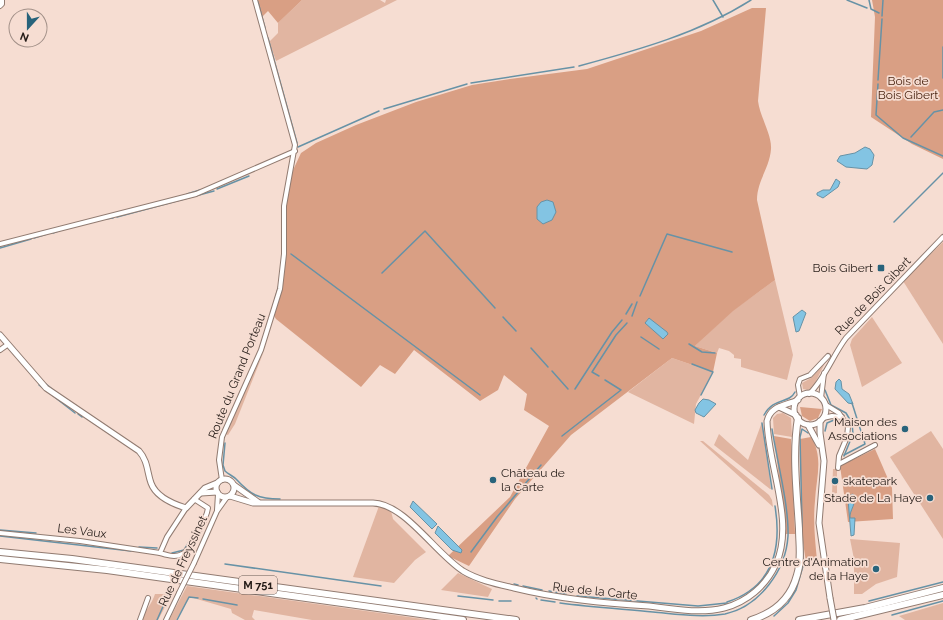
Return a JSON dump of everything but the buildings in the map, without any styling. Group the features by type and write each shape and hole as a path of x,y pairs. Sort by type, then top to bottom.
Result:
{"highway":[{"path":"751,620 768,613 782,602 794,586 798,571 800,550 796,437 797,416"},
{"name":"M 751","path":"0,552 79,560 516,620"},
{"name":"M 751","path":"0,559 93,568 463,620"},
{"path":"799,620 865,608 943,588"},
{"path":"840,620 943,595"}],"street":[{"path":"0,6 2,4 2,0"},
{"name":"Route du Grand Porteau","path":"219,481 218,460 222,437 261,350 280,289 284,254 284,206 295,152 293,133 255,0"},
{"path":"0,244 196,194 295,152"},
{"name":"Rue de Bois Gibert","path":"808,394 824,373 846,338 943,237"},
{"path":"0,335 7,345 50,391 139,452 145,460 151,483 156,491 171,502 186,508"},
{"path":"0,350 7,345"},
{"path":"797,416 795,408 799,399 798,385 802,378 810,375 828,356"},
{"name":"Rue de Bois Gibert","path":"821,398 824,373"},
{"path":"799,390 821,398 826,405 843,417 848,429 838,466 876,445"},
{"path":"779,407 808,394"},
{"path":"826,405 826,412 822,420 822,449 824,466 818,523 834,620"},
{"path":"779,407 797,416 808,425 822,449"},
{"name":"Rue de la Carte","path":"229,497 258,503 373,503 385,505 398,512 462,570 482,579 507,587 579,600 693,610 720,609 746,598 760,587 776,564 782,545 781,516 767,422 770,413 779,407"},
{"path":"808,425 832,416 843,417"},
{"path":"160,554 167,537 186,508 208,486 228,479 258,503"},
{"path":"217,511 219,481"},
{"path":"217,511 229,497 234,489 234,485"},
{"path":"201,493 217,493 229,497"},
{"name":"Les Vaux","path":"0,533 80,541 179,556 185,553 190,547 208,508 194,499"},
{"name":"Rue de Freyssinet","path":"166,620 194,563 217,511"},
{"path":"140,620 148,598"}],"shaded area":[{"path":"302,0 380,0 385,3 386,0 397,0 276,61 269,42 278,33 278,23"},
{"path":"943,242 943,344 903,281"},
{"path":"775,280 793,355 787,380 741,367 741,359 734,358 734,355 729,351 719,348 717,353 695,346 732,311"},
{"path":"872,317 902,363 862,387 850,345 852,339"},
{"path":"264,351 235,424 228,435 225,434"},
{"path":"672,358 713,372 696,404 694,424 628,392"},
{"path":"825,363 813,387 808,390 803,389 802,383 811,378"},
{"path":"783,413 791,418 792,437 774,434 773,418 777,414"},
{"path":"762,422 771,489 714,445 719,434 748,460"},
{"name":"Stade de La Haye","path":"931,431 943,449 943,539 890,457"},
{"path":"700,441 703,441 769,495 772,500 773,507"},
{"name":"skatepark","path":"833,469 837,469 837,493 832,494"},
{"path":"379,506 391,511 393,519 426,552 415,560 394,583 353,577"},
{"name":"Centre d'Animation de la Haye","path":"850,539 900,543 897,577 876,584 862,594 854,594 854,559"},
{"path":"458,573 492,589 488,597 441,590"},
{"path":"187,586 430,620 312,620 254,610 252,617 255,620 245,620 232,613 231,609 190,597 176,620 169,620"},
{"path":"155,594 172,594 158,620 140,620 154,598"},
{"path":"943,603 943,620 905,620 899,616"}],"green space":[{"path":"255,0 302,0 278,23 268,11 260,19"},
{"name":"Bois de Bois Gibert","path":"872,0 943,0 943,159 912,144 871,117 875,17"},
{"path":"752,8 766,8 758,101 770,138 771,149 759,187 757,200 775,280 733,311 695,346 717,353 713,372 672,358 571,435 515,499 469,566 448,556 510,497 549,426 524,410 527,394 504,375 498,390 480,401 414,350 395,374 380,365 361,387 276,319 273,314 283,272 283,226 288,181 301,153 316,143 356,125 416,102 472,85 587,69 701,31"},
{"path":"800,407 822,409 818,418 810,421 802,416"},
{"path":"774,436 791,439 795,534 786,534"},
{"path":"811,437 815,445 818,460 814,515 817,560 806,562 802,536 800,439"},
{"path":"875,449 892,488 893,519 848,522 840,466"}],"water":[{"path":"865,147 870,149 874,155 872,165 867,169 846,167 837,161 840,156 855,153"},
{"path":"836,179 840,182 838,187 823,198 817,195 817,193 823,190 830,190"},
{"path":"547,200 553,202 556,212 552,220 543,224 537,219 537,207 541,202"},
{"path":"802,310 806,313 799,331 796,332 793,317"},
{"path":"649,318 667,332 668,334 663,339 645,323"},
{"path":"839,379 841,381 842,389 849,394 853,404 848,403 835,389 836,382"},
{"path":"703,399 709,400 716,404 704,417 696,413 695,410"},
{"path":"853,494 854,503 850,518 855,518 854,535 851,536 848,499 849,496"},
{"path":"413,501 437,524 432,529 410,507"},
{"path":"438,526 462,550 461,553 452,550 435,533"}],"waterway":[{"path":"713,0 723,17"},
{"path":"579,66 646,47 689,31 731,12 751,0"},
{"path":"847,0 867,8"},
{"path":"869,0 871,9 879,13"},
{"path":"882,16 883,0"},
{"path":"258,2 265,28"},
{"path":"878,80 882,19"},
{"path":"268,38 297,143"},
{"path":"943,47 943,78"},
{"path":"471,83 574,67"},
{"path":"384,109 467,84"},
{"path":"878,84 876,115 903,138 943,156"},
{"path":"911,137 934,112 943,110"},
{"path":"298,147 379,111"},
{"path":"894,222 943,173"},
{"path":"217,189 249,176"},
{"path":"187,194 200,190"},
{"path":"117,217 214,191"},
{"path":"105,219 113,218"},
{"path":"53,233 61,230"},
{"path":"382,273 425,231 495,308"},
{"path":"34,238 47,234"},
{"path":"640,296 667,234 732,252"},
{"path":"0,248 31,239"},
{"path":"291,254 480,395"},
{"path":"273,306 279,285"},
{"path":"632,316 637,302"},
{"path":"626,314 632,304"},
{"path":"503,317 516,331"},
{"path":"575,389 612,332 622,320"},
{"path":"599,376 592,372 616,335 627,323"},
{"path":"641,337 659,349"},
{"path":"689,344 702,352 715,353"},
{"path":"531,348 548,367"},
{"path":"692,364 713,372 701,395"},
{"path":"552,371 568,389"},
{"path":"562,436 621,390 605,380"},
{"path":"46,384 52,389"},
{"path":"39,385 75,413"},
{"path":"825,390 831,405 846,413 852,423 853,434 844,456"},
{"path":"764,415 772,406 789,398 795,392"},
{"path":"844,455 865,444 852,403"},
{"path":"78,414 82,417"},
{"path":"825,431 827,423 834,420"},
{"path":"762,423 772,489"},
{"path":"560,603 680,615 707,616 725,614 738,610 760,595 776,574 786,549 788,536 785,497 772,429"},
{"path":"774,616 788,603 796,590 803,566 800,437 802,429 808,433"},
{"path":"864,441 871,439"},
{"path":"225,443 223,465 225,471 255,495 266,498 280,499"},
{"path":"471,552 497,517 541,465"},
{"path":"727,602 743,595 755,587 771,564 777,537 775,506"},
{"path":"0,530 36,533"},
{"path":"0,536 131,551"},
{"path":"172,553 184,550 192,537"},
{"path":"139,547 157,548"},
{"path":"225,564 381,586"},
{"path":"869,601 943,582"},
{"path":"514,584 518,585"},
{"path":"523,586 542,590"},
{"path":"549,591 566,594"},
{"path":"157,620 169,593"},
{"path":"458,596 493,600"},
{"path":"577,596 698,606 727,603"},
{"path":"177,620 189,597 198,598"},
{"path":"203,599 237,605"},
{"path":"541,600 555,602"},
{"path":"499,601 511,601"},
{"path":"892,615 943,601"}],"place":[{"name":"Bois Gibert","path":"881,268"},
{"name":"Maison des Associations","path":"905,429"},
{"name":"Château de la Carte","path":"493,480"},
{"name":"skatepark","path":"835,481"},
{"name":"Stade de La Haye","path":"930,498"},
{"name":"Centre d'Animation de la Haye","path":"876,569"}]}
